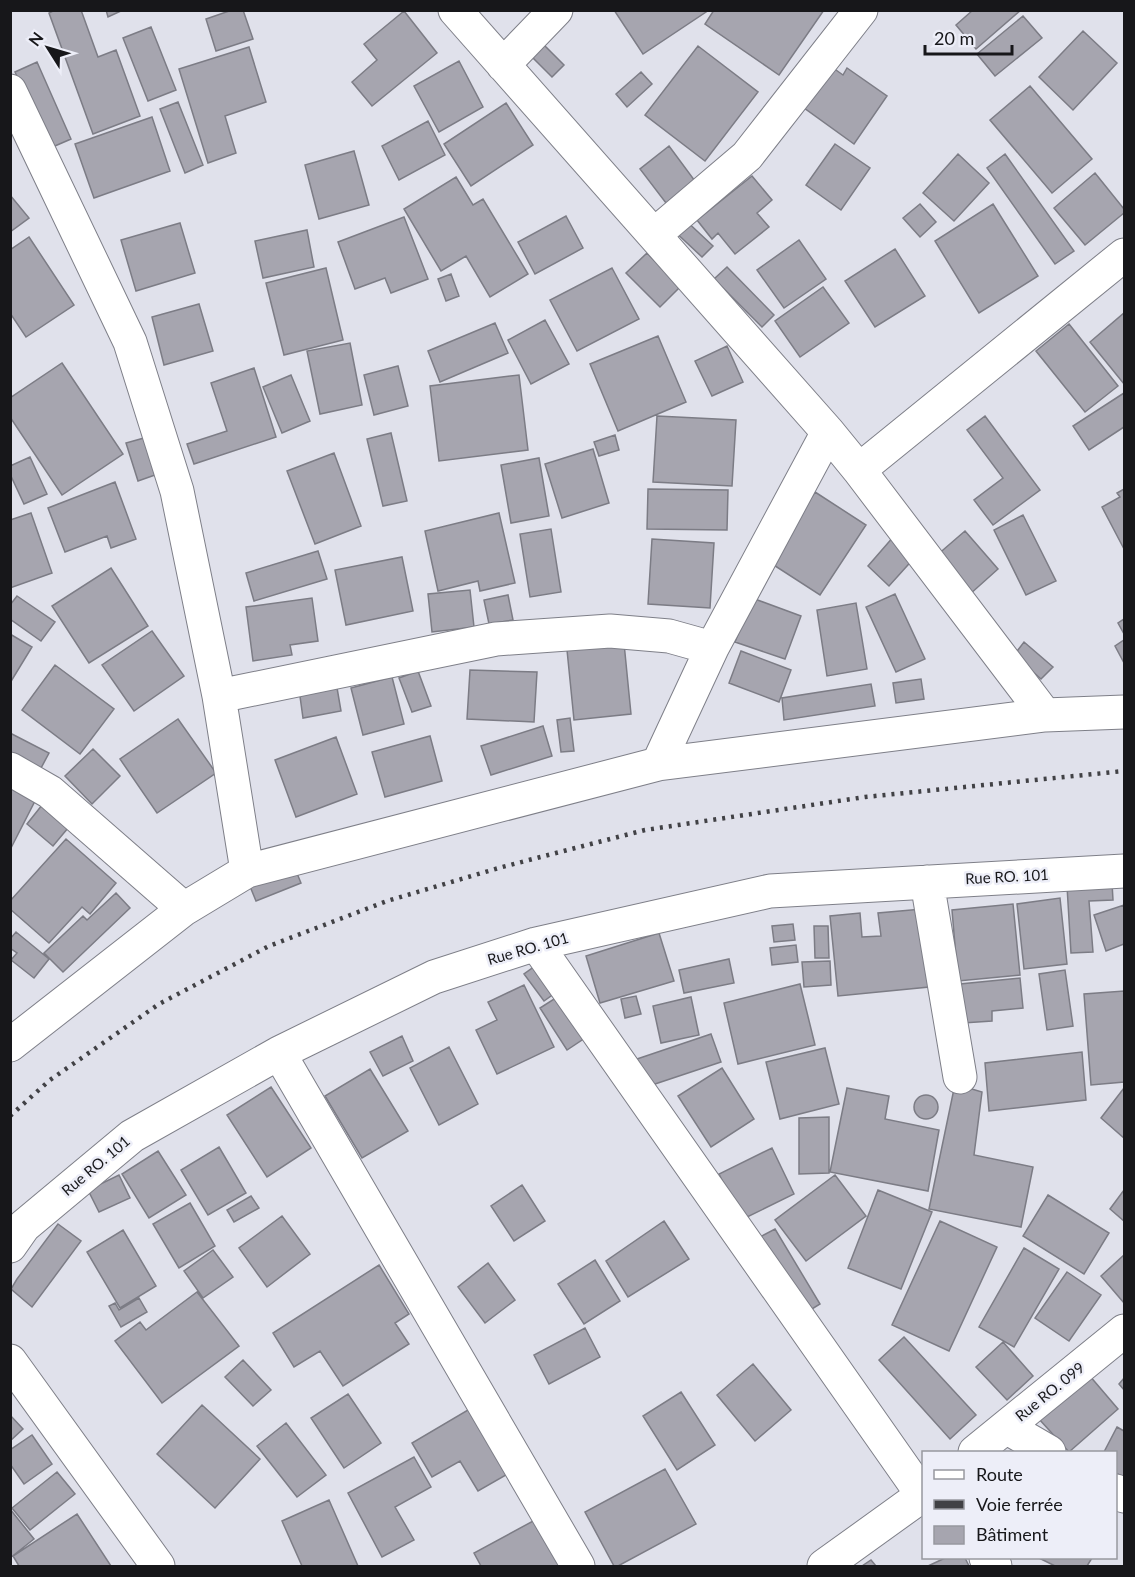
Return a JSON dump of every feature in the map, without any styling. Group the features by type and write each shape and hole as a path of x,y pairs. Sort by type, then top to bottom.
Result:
{"street":[{"path":"455,10 828,432 1045,715"},
{"path":"503,65 556,10"},
{"path":"654,235 747,156 861,10"},
{"path":"10,91 130,342 177,490 219,696 247,871"},
{"path":"859,470 1125,255"},
{"path":"658,764 712,648 828,432"},
{"path":"219,696 496,639 610,631 669,636 712,648"},
{"path":"10,1045 184,909 247,871 658,764 1045,715 1125,712"},
{"path":"10,769 50,792 184,909"},
{"name":"Rue RO. 101","path":"10,1246 24,1226 132,1136 279,1053 434,977 536,944 770,891 1125,871"},
{"path":"927,882 960,1077"},
{"path":"536,944 922,1494"},
{"path":"279,1053 578,1566"},
{"name":"Rue RO. 099","path":"976,1451 1125,1331"},
{"path":"10,1361 158,1566"},
{"path":"1006,1427 1047,1451"},
{"path":"824,1566 922,1496"}],"building":[{"path":"55,10 81,10 98,57 116,50 140,116 93,134 49,13"},
{"path":"106,10 123,10 108,17"},
{"path":"232,10 243,10 253,39 216,51 206,19"},
{"path":"614,10 709,10 643,54"},
{"path":"714,10 824,10 779,75 705,24"},
{"path":"973,10 1021,10 976,49 956,25"},
{"path":"404,11 437,53 372,106 352,82 377,60 364,44"},
{"path":"1023,16 1042,38 995,76 977,54"},
{"path":"151,27 176,90 148,101 123,38"},
{"path":"1083,31 1117,63 1073,110 1039,77"},
{"path":"539,40 564,65 552,77 527,52"},
{"path":"698,46 758,92 705,161 645,115"},
{"path":"249,47 266,102 225,116 236,153 208,163 179,69"},
{"path":"459,61 483,107 439,132 414,86"},
{"path":"37,62 71,139 48,149 15,72"},
{"path":"829,65 843,75 847,68 887,96 854,144 800,105"},
{"path":"641,72 652,84 627,107 616,94"},
{"path":"1030,86 1092,159 1052,193 990,120"},
{"path":"178,102 203,165 185,173 160,109"},
{"path":"506,103 533,145 471,186 444,144"},
{"path":"152,117 170,171 94,198 75,144"},
{"path":"428,121 445,155 399,180 382,146"},
{"path":"835,144 870,168 841,210 806,185"},
{"path":"669,146 695,181 666,203 640,169"},
{"path":"354,151 369,205 319,219 305,165"},
{"path":"958,154 989,183 954,221 923,193"},
{"path":"1005,154 1074,251 1055,264 987,168"},
{"path":"1095,173 1124,209 1124,213 1085,245 1054,208"},
{"path":"752,176 772,200 757,213 769,227 735,254 718,233 712,239 697,220"},
{"path":"456,177 473,205 483,199 528,274 490,297 466,256 441,271 404,209"},
{"path":"10,195 29,218 10,232"},
{"path":"920,204 936,222 920,237 903,218"},
{"path":"993,204 1038,276 979,313 935,241"},
{"path":"566,216 583,248 535,274 518,242"},
{"path":"404,217 428,279 391,293 385,278 355,289 338,242"},
{"path":"682,217 713,246 702,257 671,228"},
{"path":"180,223 195,273 136,291 121,240"},
{"path":"307,230 314,267 263,278 255,241"},
{"path":"29,237 74,305 26,337 10,313 10,250"},
{"path":"799,240 826,279 784,308 757,270"},
{"path":"895,249 925,296 875,327 845,281"},
{"path":"647,253 680,287 660,307 626,273"},
{"path":"727,267 774,315 762,327 714,279"},
{"path":"326,268 343,340 284,355 266,283"},
{"path":"612,268 639,319 577,351 550,300"},
{"path":"451,274 459,296 446,301 438,279"},
{"path":"823,287 849,323 800,357 775,321"},
{"path":"199,304 213,351 164,365 152,317"},
{"path":"1124,313 1124,384 1090,342"},
{"path":"545,320 569,364 531,384 508,340"},
{"path":"495,323 508,353 440,382 428,351"},
{"path":"1069,324 1118,386 1085,412 1036,351"},
{"path":"658,336 686,402 618,431 590,364"},
{"path":"350,343 362,405 320,414 307,351"},
{"path":"727,346 743,382 712,396 695,361"},
{"path":"62,363 123,454 62,495 10,417 10,398"},
{"path":"398,366 408,406 374,415 364,375"},
{"path":"254,368 276,437 194,464 187,444 227,431 211,383"},
{"path":"291,375 310,421 282,433 263,387"},
{"path":"519,375 528,450 439,461 430,386"},
{"path":"1124,393 1124,427 1089,450 1073,426"},
{"path":"657,416 736,420 732,486 653,482"},
{"path":"985,416 1040,490 993,525 974,500 1003,478 967,430"},
{"path":"391,433 407,501 383,506 367,439"},
{"path":"615,435 619,450 599,456 594,442"},
{"path":"144,438 155,475 138,481 126,443"},
{"path":"593,449 609,503 562,518 545,464"},
{"path":"334,453 361,526 315,544 287,471"},
{"path":"30,457 47,494 24,504 10,474 10,466"},
{"path":"539,458 549,516 511,523 501,465"},
{"path":"115,482 136,539 111,548 107,536 65,552 48,508"},
{"path":"648,489 728,490 727,530 647,529"},
{"path":"1124,489 1124,549 1102,507 1120,497 1117,493"},
{"path":"815,492 866,525 820,595 769,562"},
{"path":"31,513 52,573 10,588 10,520"},
{"path":"499,513 515,583 480,591 478,581 438,591 425,531"},
{"path":"1023,515 1056,581 1026,595 994,530"},
{"path":"551,529 561,592 530,597 520,534"},
{"path":"965,531 998,569 969,595 936,556"},
{"path":"894,536 916,556 889,586 868,566"},
{"path":"652,539 714,543 710,608 648,604"},
{"path":"318,551 327,579 254,601 246,573"},
{"path":"402,557 413,611 346,625 335,570"},
{"path":"111,568 148,626 89,663 52,606"},
{"path":"470,590 474,627 432,632 428,594"},
{"path":"895,594 925,659 896,672 866,607"},
{"path":"508,595 513,620 489,624 484,600"},
{"path":"17,596 55,622 41,641 10,619 10,605"},
{"path":"312,598 318,641 290,645 292,655 253,661 246,607"},
{"path":"752,598 801,616 785,659 735,642"},
{"path":"856,603 867,669 827,676 817,610"},
{"path":"1124,619 1124,634 1118,623"},
{"path":"152,631 184,676 134,711 102,665"},
{"path":"10,634 32,647 10,683"},
{"path":"1124,640 1124,663 1115,646"},
{"path":"1024,642 1053,667 1041,679 1014,655"},
{"path":"624,643 631,714 574,720 567,650"},
{"path":"741,651 791,670 779,702 729,683"},
{"path":"55,665 114,709 80,754 22,710"},
{"path":"470,670 537,672 534,722 467,719"},
{"path":"418,671 431,706 412,712 399,678"},
{"path":"392,677 404,724 363,735 351,688"},
{"path":"921,679 924,699 896,703 893,683"},
{"path":"336,682 341,711 303,718 299,689"},
{"path":"871,684 875,706 784,720 782,698"},
{"path":"570,718 574,751 561,752 557,720"},
{"path":"178,719 216,773 157,813 120,759"},
{"path":"543,726 552,756 491,775 481,746"},
{"path":"10,733 49,753 40,770 10,754"},
{"path":"430,736 442,781 385,797 372,752"},
{"path":"336,737 357,794 296,817 275,760"},
{"path":"93,749 120,776 92,804 65,776"},
{"path":"13,787 36,799 11,848 10,792"},
{"path":"46,800 73,822 53,846 27,824"},
{"path":"66,839 116,883 90,914 82,907 49,943 10,909 10,901"},
{"path":"294,866 301,883 256,901 249,884"},
{"path":"1112,883 1113,900 1089,901 1093,952 1071,953 1067,886"},
{"path":"116,893 130,908 63,972 44,953 83,916 87,920"},
{"path":"1060,898 1067,964 1024,969 1017,904"},
{"path":"1013,904 1020,975 958,981 952,910"},
{"path":"1124,905 1124,944 1106,951 1094,915"},
{"path":"922,909 929,987 838,996 830,916 860,913 862,937 881,936 878,913"},
{"path":"793,924 795,940 774,942 772,926"},
{"path":"814,926 828,926 829,958 815,958"},
{"path":"16,932 49,959 34,978 11,960 17,953 10,948 10,939"},
{"path":"659,933 674,981 600,1003 586,956"},
{"path":"796,945 798,962 772,965 770,948"},
{"path":"729,959 734,983 684,993 679,970"},
{"path":"542,961 562,988 544,1001 524,974"},
{"path":"830,961 831,985 804,987 802,962"},
{"path":"1065,970 1073,1026 1047,1030 1039,974"},
{"path":"1020,978 1023,1008 992,1011 992,1021 963,1023 960,984"},
{"path":"800,984 815,1045 738,1064 724,1003"},
{"path":"524,985 554,1047 497,1074 476,1030 497,1020 488,1002"},
{"path":"1124,991 1124,1082 1091,1085 1084,994"},
{"path":"565,992 591,1034 567,1050 540,1008"},
{"path":"636,996 641,1014 625,1018 621,999"},
{"path":"691,997 699,1035 661,1043 653,1006"},
{"path":"711,1034 721,1062 643,1088 634,1060"},
{"path":"402,1036 413,1061 383,1076 370,1052"},
{"path":"449,1047 478,1104 439,1125 410,1068"},
{"path":"825,1048 839,1104 780,1119 766,1062"},
{"path":"1082,1052 1086,1100 989,1111 985,1063"},
{"path":"722,1068 754,1119 711,1147 678,1096"},
{"path":"370,1069 408,1131 362,1158 325,1096"},
{"path":"955,1084 982,1092 974,1155 1033,1167 1021,1227 929,1209"},
{"path":"271,1087 311,1148 267,1177 227,1115"},
{"path":"847,1088 889,1096 885,1119 939,1130 928,1191 830,1172"},
{"path":"1124,1088 1124,1138 1101,1118"},
{"path":"926,1095 935,1098 938,1107 935,1116 926,1119 917,1116 914,1107 917,1098"},
{"path":"829,1117 829,1173 799,1174 799,1118"},
{"path":"219,1147 246,1193 208,1215 181,1170"},
{"path":"772,1148 794,1194 741,1220 719,1174"},
{"path":"158,1151 186,1195 149,1218 122,1174"},
{"path":"119,1175 130,1198 99,1212 88,1190"},
{"path":"835,1175 866,1216 806,1261 775,1220"},
{"path":"522,1185 545,1221 514,1241 491,1206"},
{"path":"878,1190 932,1212 901,1289 848,1268"},
{"path":"1124,1190 1124,1221 1110,1209"},
{"path":"1048,1195 1109,1233 1084,1274 1023,1236"},
{"path":"251,1196 259,1208 234,1222 227,1210"},
{"path":"190,1203 215,1246 179,1268 153,1224"},
{"path":"282,1216 310,1254 267,1287 239,1248"},
{"path":"664,1221 689,1259 628,1297 606,1261"},
{"path":"940,1221 997,1247 949,1351 892,1325"},
{"path":"58,1224 81,1241 32,1307 11,1289"},
{"path":"775,1229 820,1304 804,1314 758,1238"},
{"path":"123,1230 156,1286 120,1308 87,1252"},
{"path":"1024,1248 1059,1269 1014,1347 979,1327"},
{"path":"213,1250 233,1277 203,1298 184,1271"},
{"path":"1124,1255 1124,1303 1101,1276"},
{"path":"595,1260 620,1301 584,1324 558,1284"},
{"path":"488,1263 515,1300 485,1323 458,1287"},
{"path":"379,1265 409,1314 395,1323 409,1344 343,1386 320,1351 294,1367 273,1333"},
{"path":"1067,1272 1101,1295 1069,1341 1035,1318"},
{"path":"197,1292 239,1346 162,1403 115,1341 140,1322 146,1330"},
{"path":"139,1298 147,1312 121,1327 109,1306 115,1303 119,1310"},
{"path":"585,1328 600,1357 549,1384 534,1355"},
{"path":"904,1337 976,1415 950,1439 879,1360"},
{"path":"1003,1342 1033,1376 1007,1400 976,1367"},
{"path":"243,1360 271,1390 253,1406 225,1377"},
{"path":"753,1364 791,1410 755,1441 717,1395"},
{"path":"1089,1375 1118,1409 1070,1451 1039,1419"},
{"path":"1124,1378 1124,1390 1119,1384"},
{"path":"681,1392 715,1445 677,1470 643,1416"},
{"path":"348,1394 381,1443 344,1468 311,1418"},
{"path":"202,1405 260,1459 215,1508 157,1454"},
{"path":"473,1407 511,1472 478,1491 460,1461 432,1477 412,1443"},
{"path":"10,1415 23,1429 10,1441"},
{"path":"286,1423 326,1475 297,1497 257,1446"},
{"path":"1117,1427 1124,1431 1124,1478 1117,1474 1117,1451 1105,1451"},
{"path":"32,1435 52,1464 24,1484 10,1464 10,1450"},
{"path":"414,1457 431,1487 395,1507 414,1540 382,1557 348,1493"},
{"path":"665,1469 696,1524 618,1566 614,1566 585,1512"},
{"path":"57,1472 75,1494 30,1530 12,1508"},
{"path":"329,1500 358,1566 302,1566 282,1521"},
{"path":"10,1509 34,1539 10,1558"},
{"path":"77,1514 111,1566 19,1566 13,1556"},
{"path":"535,1520 560,1566 481,1566 474,1553"},
{"path":"943,1559 966,1559 969,1566 928,1566"},
{"path":"1041,1559 1091,1559 1087,1566 1055,1566"},
{"path":"871,1560 876,1566 862,1566"}],"railway":[{"path":"10,1116 50,1080 159,1004 269,946 387,901 502,867 645,830 865,797 1124,771"}]}
